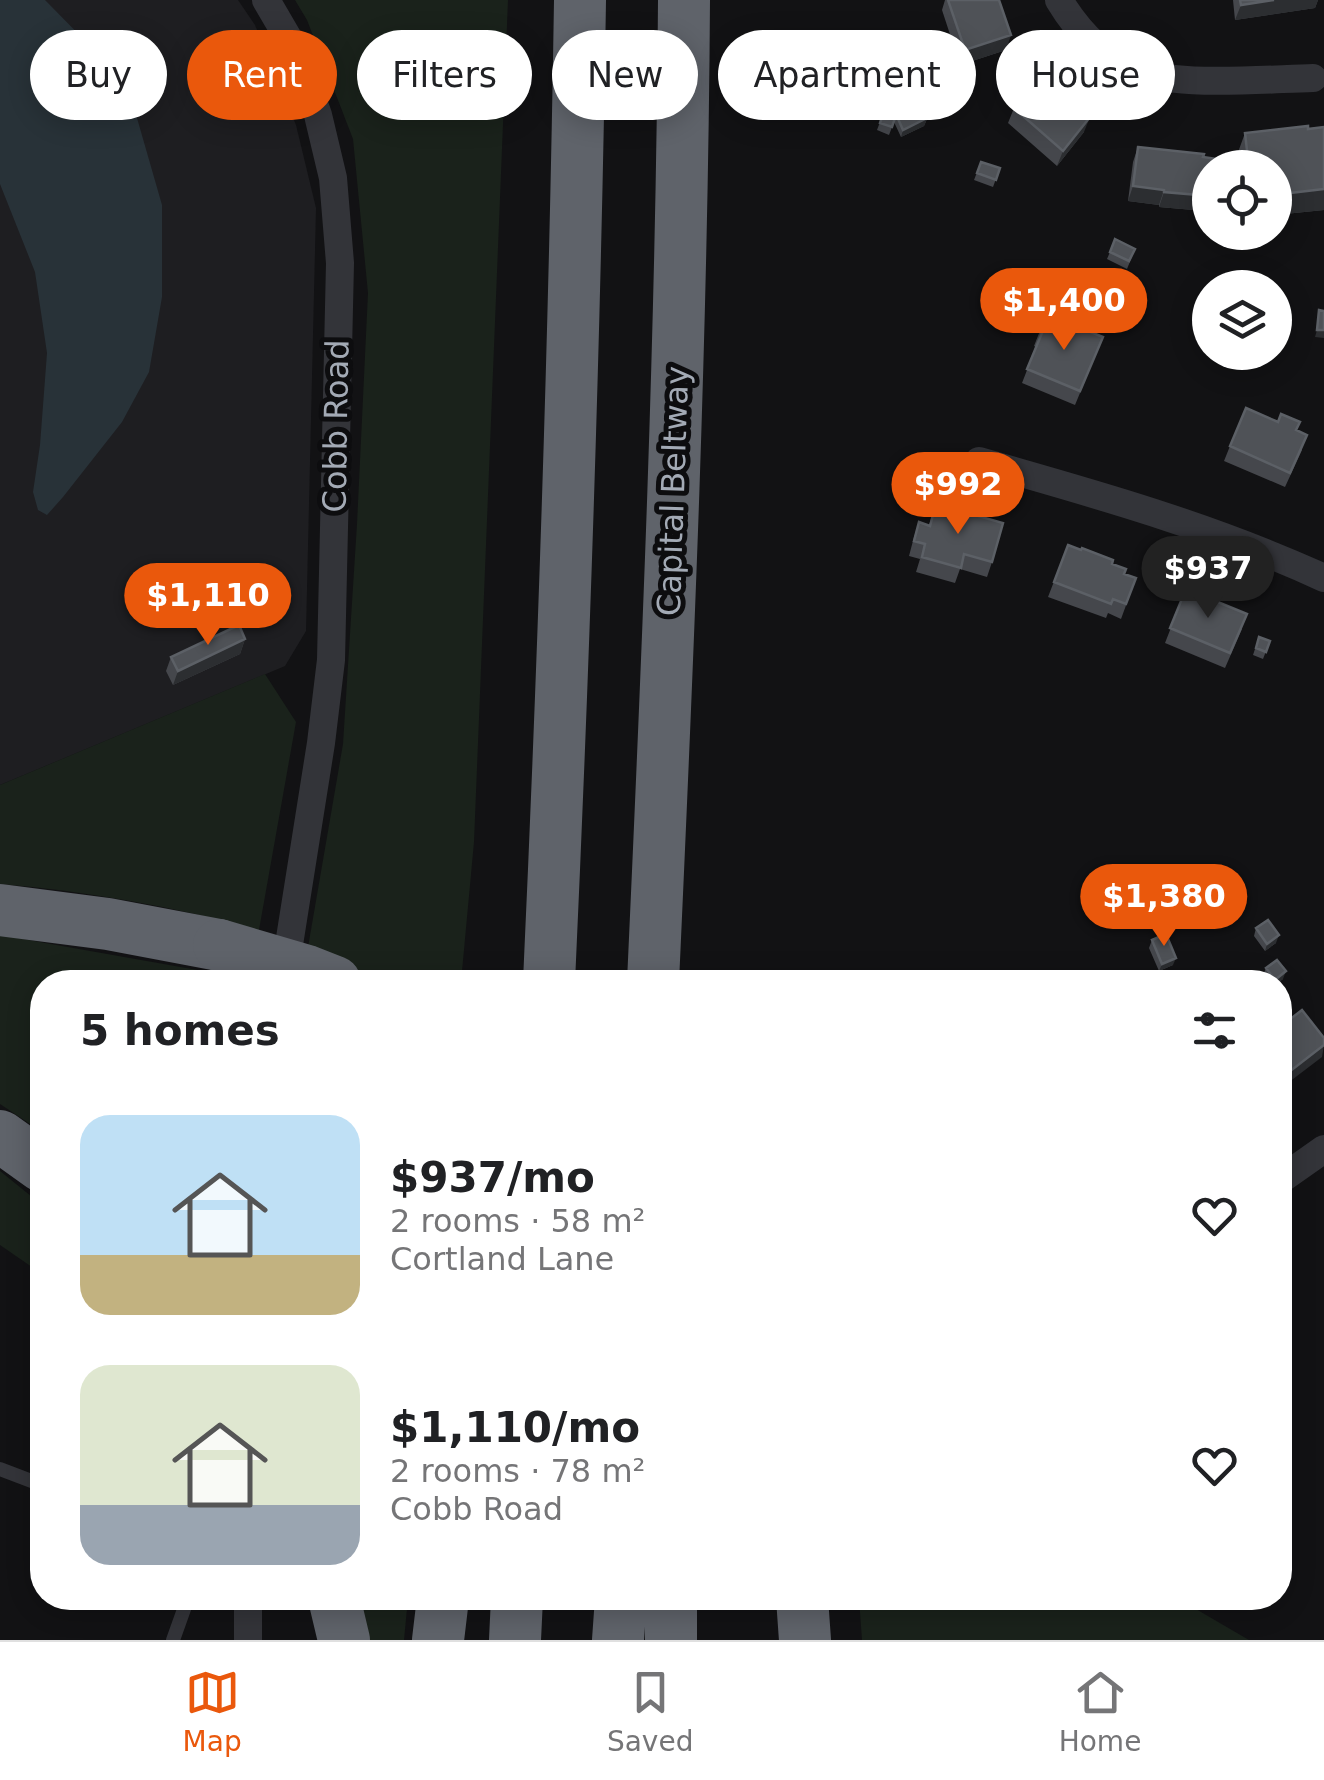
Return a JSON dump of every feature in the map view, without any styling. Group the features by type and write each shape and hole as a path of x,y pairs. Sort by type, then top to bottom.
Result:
{"highway":[{"path":"549,970 563,672 580,0"},
{"name":"Capital Beltway","path":"654,970 683,205 684,0"},
{"path":"513,970 542,665 577,200"},
{"path":"668,665 672,970"},
{"path":"0,910 220,944 304,970"},
{"path":"0,1136 30,1157"},
{"path":"337,1610 344,1640"},
{"path":"438,1640 442,1610"},
{"path":"515,1640 516,1610"},
{"path":"618,1640 620,1610"},
{"path":"671,1610 671,1640"},
{"path":"803,1610 805,1640"}],"street":[{"name":"Cobb Road","path":"266,0 294,48 318,115 334,178 340,263 331,660 284,970"},
{"path":"1058,0 1080,30 1114,60 1158,78 1314,78"},
{"path":"979,461 1103,496 1242,542 1324,578"},
{"path":"1292,1172 1324,1149"},
{"path":"248,1610 248,1640"}],"lane":[{"path":"0,1468 30,1479"},
{"path":"173,1640 184,1610"}],"shaded area":[{"path":"0,0 238,0 257,30 187,30 187,120 294,120 316,208 306,631 285,666 0,785"},
{"path":"0,0 45,0 74,30 30,30 30,120 138,120 162,205 162,297 149,372 122,422 47,515 38,510 33,492 47,353 35,272 0,184"},
{"path":"295,0 508,0 507,30 357,30 357,120 503,120 474,842 462,970 304,970 343,744 368,293 353,139 337,98 337,30 311,30"},
{"path":"265,674 296,722 259,930 131,901 0,884 0,785"},
{"path":"0,935 198,970 30,970 30,1124 0,1104"},
{"path":"0,1171 30,1195 30,1266 0,1245"},
{"path":"360,1610 407,1610 404,1640 366,1640"},
{"path":"860,1610 1198,1610 1249,1640 862,1640"}],"building":[{"path":"948,0 999,0 1009,30 996,30 996,40 976,46 976,30 958,30"},
{"path":"1240,0 1274,0 1241,5"},
{"path":"881,120 894,120 892,127 880,123"},
{"path":"899,120 923,120 903,130"},
{"path":"1028,120 1088,120 1063,151"},
{"path":"1324,127 1324,189 1292,193 1292,150 1247,150 1245,133"},
{"path":"1138,147 1192,153 1192,194 1133,186"},
{"path":"981,162 1000,168 996,180 977,173"},
{"path":"1115,239 1135,249 1129,261 1110,252"},
{"path":"1319,310 1324,311 1324,330 1317,330"},
{"path":"1047,313 1071,323 1067,333 1072,335 1076,326 1103,337 1080,391 1027,369"},
{"path":"1246,408 1278,422 1281,414 1300,422 1296,430 1307,435 1290,473 1230,446"},
{"path":"936,504 1003,523 992,562 964,554 961,568 922,557 925,544 914,541 919,522 930,526"},
{"path":"1068,545 1113,560 1112,564 1126,569 1124,574 1136,578 1126,604 1113,599 1111,604 1054,582"},
{"path":"1186,589 1247,614 1230,653 1170,628"},
{"path":"239,625 245,639 178,671 171,657"},
{"path":"1259,637 1270,641 1266,652 1256,648"},
{"path":"1268,920 1279,935 1267,944 1256,928"},
{"path":"1166,934 1176,958 1162,964 1152,940"},
{"path":"1277,960 1285,970 1268,970"},
{"path":"1302,1010 1324,1038 1324,1045 1292,1070 1292,1018"}]}
